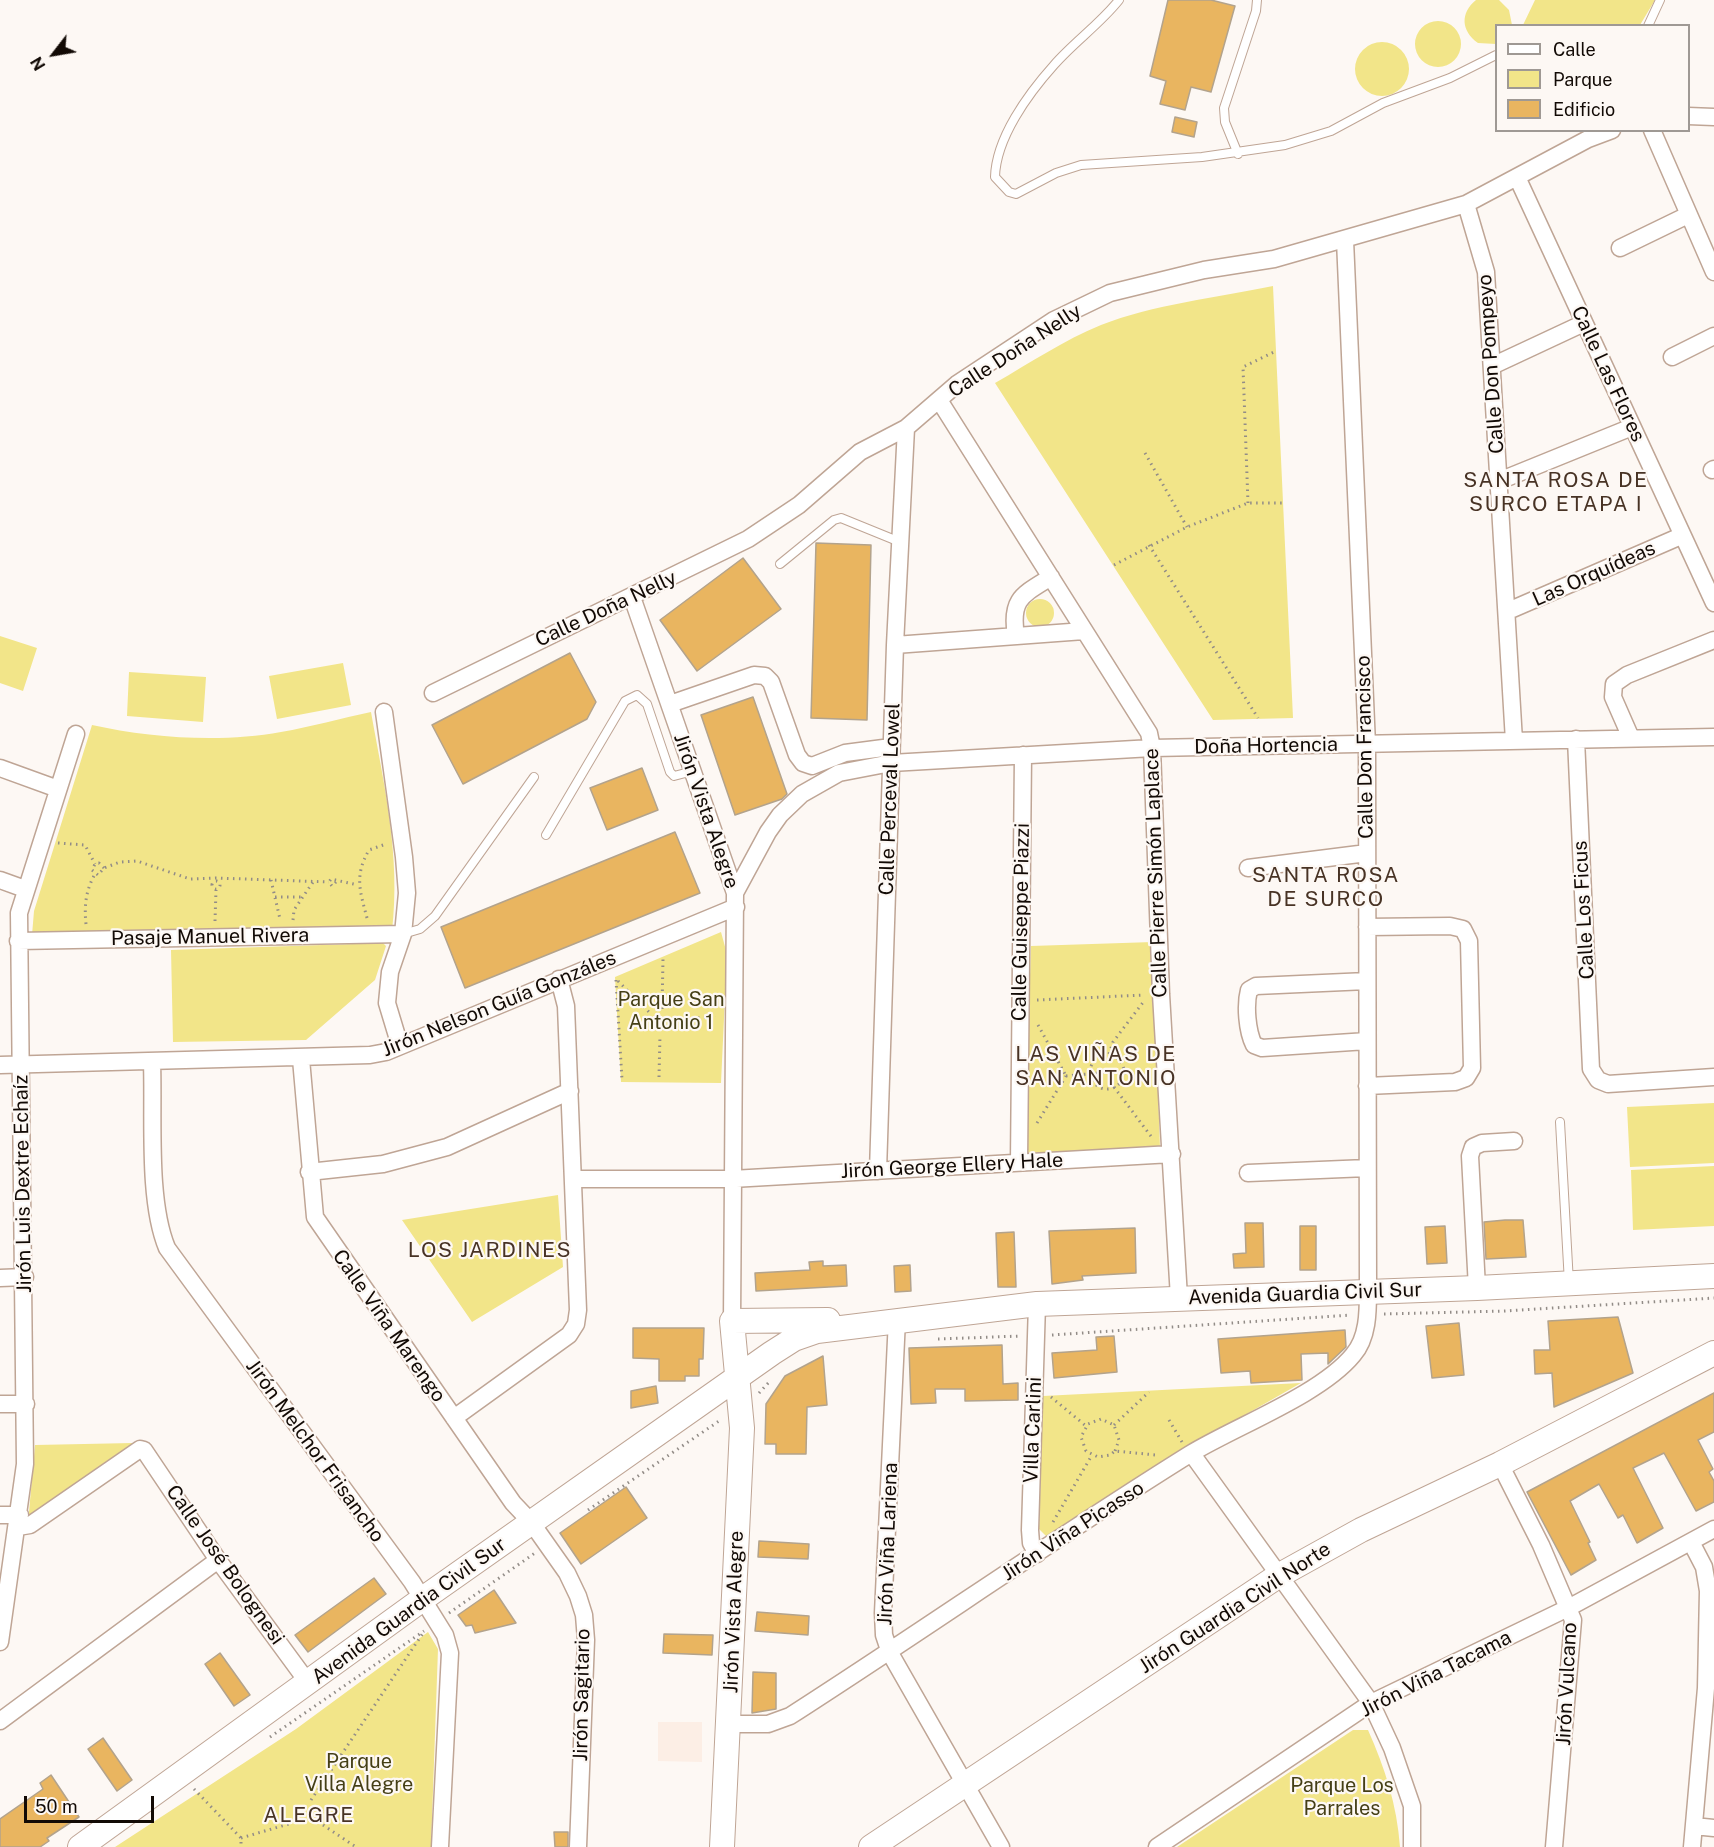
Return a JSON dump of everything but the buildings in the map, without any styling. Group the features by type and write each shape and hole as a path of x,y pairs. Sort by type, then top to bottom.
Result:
{"main road":[{"name":"Avenida Guardia Civil Sur","path":"80,1847 531,1522 772,1353 810,1333 897,1319 1037,1304 1368,1290 1477,1288 1714,1276"},
{"name":"Avenida Guardia Civil Sur","path":"732,1321 897,1319"},
{"path":"732,1321 739,1376"},
{"name":"Jirón Guardia Civil Norte","path":"871,1847 966,1786 1278,1576 1361,1530 1500,1464 1714,1353"},
{"name":"Jirón Vista Alegre","path":"722,1847 742,1428 739,1376"}],"street":[{"path":"1690,116 1714,117"},
{"name":"Calle Doña Nelly","path":"433,693 748,538 798,505 860,452 906,428 957,384 1054,320 1110,293 1204,270 1274,259 1466,204 1588,139 1607,132"},
{"path":"1653,132 1714,272"},
{"name":"Calle Las Flores","path":"1517,177 1681,536 1714,603"},
{"name":"Calle Don Pompeyo","path":"1466,204 1486,272 1514,741"},
{"path":"1620,248 1688,215"},
{"name":"Calle Don Francisco","path":"1345,240 1367,745 1368,1290"},
{"path":"1492,366 1584,323"},
{"path":"1672,357 1714,336"},
{"name":"Calle Pierre Simón Laplace","path":"939,400 1149,733 1152,748 1165,1149 1179,1298"},
{"path":"1499,481 1632,427"},
{"name":"Calle Perceval Lowel","path":"878,1171 895,645 906,428"},
{"name":"Las Orquídeas","path":"1508,611 1681,536"},
{"path":"1016,636 1013,618 1022,596 1051,577"},
{"name":"Jirón Vista Alegre","path":"632,597 736,900 732,1321"},
{"path":"895,645 1084,631"},
{"path":"1631,738 1613,697 1614,684 1627,675 1714,640"},
{"path":"670,704 754,675 765,676 771,682 797,755 803,763 812,766 845,753 891,755"},
{"path":"384,711 404,857 406,893 403,934 390,972 387,1003 400,1046"},
{"name":"Jirón Luis Dextre Echaíz","path":"0,1642 2,1615 19,1521 25,1464 25,1277 19,914 25,889 76,734"},
{"name":"Doña Hortencia","path":"891,755 1023,755 1293,744 1367,745 1714,737"},
{"name":"Calle Los Ficus","path":"1576,739 1591,1069 1598,1080 1608,1084 1714,1077"},
{"path":"736,900 780,814 802,794 839,773 891,755"},
{"name":"Calle Guiseppe Piazzi","path":"1019,1162 1023,755"},
{"path":"0,768 58,789"},
{"path":"1248,868 1367,853"},
{"path":"0,880 25,889"},
{"name":"Jirón Nelson Guía Gonzáles","path":"0,1065 370,1056 400,1046 559,980 736,900"},
{"path":"1367,927 1450,926 1463,929 1468,941 1472,1068 1466,1078 1455,1082 1367,1086"},
{"name":"Pasaje Manuel Rivera","path":"18,940 403,934"},
{"name":"Calle Viña Marengo","path":"301,1059 309,1172 315,1217 323,1233 454,1418 569,1335 576,1324 578,1310 566,1006 559,980"},
{"path":"1367,981 1256,987 1249,990 1247,997 1250,1037 1254,1045 1262,1048 1367,1041"},
{"name":"Jirón Melchor Frisancho","path":"152,1062 156,1204 160,1232 167,1248 424,1598 447,1639 450,1653 440,1847"},
{"path":"309,1172 383,1164 447,1147 570,1091"},
{"path":"1477,1288 1470,1156 1473,1147 1482,1143 1514,1141"},
{"name":"Jirón George Ellery Hale","path":"573,1179 732,1179 1019,1162 1165,1149"},
{"path":"1248,1173 1367,1168"},
{"path":"0,1278 25,1277"},
{"name":"Jirón Viña Picasso","path":"729,1724 768,1724 780,1721 890,1653 1188,1450 1318,1384 1345,1364 1361,1345 1368,1315 1368,1290"},
{"name":"Villa Carlini","path":"1037,1304 1030,1530 1031,1543 1037,1554"},
{"name":"Jirón Viña Lariena","path":"897,1319 883,1613 890,1653 1001,1847"},
{"path":"0,1404 26,1404"},
{"name":"Jirón Sagitario","path":"454,1418 513,1503 531,1522 567,1573 579,1596 584,1615 586,1640 578,1847"},
{"name":"Calle José Bolognesi","path":"19,1521 30,1525 140,1449 146,1451 218,1560 309,1684"},
{"path":"1188,1450 1371,1703 1392,1748 1412,1806 1412,1847"},
{"name":"Jirón Vulcano","path":"1500,1464 1569,1607 1573,1633 1554,1847"},
{"path":"0,1515 19,1521"},
{"name":"Jirón Viña Tacama","path":"1157,1847 1371,1703 1569,1607 1714,1529"},
{"path":"1691,1542 1704,1567 1708,1591 1710,1689 1692,1847"},
{"path":"0,1720 218,1560"},
{"path":"1694,1826 1714,1828"}],"lane":[{"path":"1119,0 1053,66 1018,114 995,159 995,177 998,182 1016,194 1056,173 1081,165 1238,154 1285,145 1331,131 1383,103 1450,78 1495,57"},
{"path":"1238,154 1225,122 1224,108 1256,11 1257,0"},
{"path":"1649,24 1660,0"},
{"path":"780,564 834,520 841,518 900,542"},
{"path":"546,835 625,701 631,696 637,695 647,704 670,772 674,776 680,776 693,771"},
{"path":"403,934 420,929 435,916 534,777"},
{"path":"1560,1122 1569,1284"}],"path":[{"path":"1248,503 1243,367 1274,352"},
{"path":"1145,453 1187,527"},
{"path":"1114,565 1187,527 1248,503 1283,503"},
{"path":"1149,545 1258,718"},
{"path":"54,853 61,832"},
{"path":"57,843 85,845 95,864"},
{"path":"367,921 358,885 369,850 381,844 391,844"},
{"path":"95,874 101,874 104,868 120,862 137,861 184,878 329,882 332,886 336,882 358,885"},
{"path":"95,864 103,864 104,868"},
{"path":"95,864 92,870 95,874"},
{"path":"88,932 84,908 87,887 95,874"},
{"path":"215,924 216,890 212,885 216,880"},
{"path":"271,880 280,920"},
{"path":"294,924 294,909 313,882"},
{"path":"275,897 303,897"},
{"path":"662,1009 663,959"},
{"path":"622,1080 616,980 651,1014"},
{"path":"1020,1001 1149,995 1113,1042 1108,1054"},
{"path":"674,1019 716,1017"},
{"path":"1035,1020 1066,1076"},
{"path":"659,1077 660,1035"},
{"path":"1108,1054 1116,1057 1124,1069 1120,1083 1114,1087 1101,1088 1092,1080 1090,1074 1090,1068 1096,1057 1108,1054"},
{"path":"1066,1076 1108,1072"},
{"path":"1033,1130 1066,1076"},
{"path":"1114,1087 1133,1116 1165,1149"},
{"path":"1050,1335 1368,1315 1505,1311 1714,1299"},
{"path":"1114,1425 1149,1392"},
{"path":"1052,1396 1086,1426"},
{"path":"1115,1451 1119,1440 1114,1425 1101,1419 1086,1426 1081,1437 1082,1444 1092,1455 1104,1457 1115,1451 1160,1455"},
{"path":"1169,1420 1188,1450"},
{"path":"1051,1524 1092,1455"},
{"path":"311,1800 424,1631"},
{"path":"194,1789 242,1838"},
{"path":"242,1838 292,1823"},
{"path":"323,1825 356,1847"},
{"path":"241,1847 242,1838"}],"shaded area":[{"path":"658,1722 702,1722 702,1762 658,1761"}],"green space":[{"path":"1476,0 1499,0 1509,10 1512,24 1495,24 1495,44 1478,43 1468,33 1465,16"},
{"path":"1535,0 1655,0 1641,24 1523,24"},
{"path":"1438,21 1454,28 1461,44 1454,60 1438,67 1422,60 1415,44 1422,28"},
{"path":"1377,42 1387,42 1397,46 1405,54 1409,69 1405,84 1397,92 1387,96 1377,96 1367,92 1359,84 1355,74 1355,64 1359,54 1367,46"},
{"path":"1273,286 1293,718 1213,720 995,383 1074,338 1121,318 1163,307"},
{"path":"1040,599 1050,603 1054,613 1050,623 1040,627 1030,623 1026,613 1030,603"},
{"path":"0,636 37,648 23,691 0,683"},
{"path":"343,663 351,705 277,719 269,676"},
{"path":"129,672 206,677 203,722 127,716"},
{"path":"371,712 393,848 392,931 32,935 34,911 92,725 162,736 235,737 292,730"},
{"name":"Parque San Antonio 1","path":"721,932 727,954 721,1083 621,1082 615,977"},
{"path":"1153,942 1160,1148 1024,1153 1031,946"},
{"path":"383,943 386,946 375,980 306,1040 173,1042 171,950"},
{"path":"1714,1103 1714,1163 1630,1167 1627,1107"},
{"path":"1714,1166 1714,1226 1633,1230 1631,1170"},
{"path":"558,1195 563,1267 472,1322 402,1220"},
{"path":"1301,1383 1215,1432 1047,1537 1039,1529 1043,1396"},
{"path":"133,1443 28,1523 35,1445"},
{"name":"Parque Villa Alegre","path":"428,1632 438,1649 431,1847 115,1847 296,1729"},
{"name":"Parque Los Parrales","path":"1353,1730 1368,1730 1374,1744 1393,1802 1400,1847 1177,1847"}],"district":[{"name":"SANTA ROSA DE SURCO ETAPA I","path":"1556,493"},
{"name":"SANTA ROSA DE SURCO","path":"1326,888"},
{"name":"LAS VIÑAS DE SAN ANTONIO","path":"1096,1067"},
{"name":"LOS JARDINES","path":"490,1251"},
{"name":"ALEGRE","path":"309,1816"}]}
